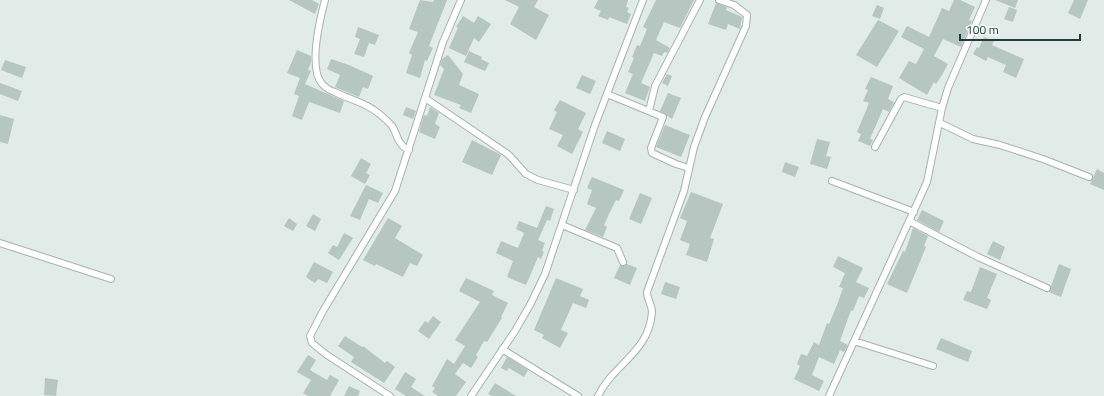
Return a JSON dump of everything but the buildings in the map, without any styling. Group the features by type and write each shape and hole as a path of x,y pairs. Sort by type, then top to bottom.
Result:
{"street":[{"path":"317,0 325,2 319,22 316,63 317,73 322,84 334,92 369,105 392,126 398,142 404,148 409,150"},
{"path":"390,396 327,355 312,343 310,336 322,311 395,191 443,42 461,0"},
{"path":"471,396 530,306 545,274 574,190 581,164 642,0"},
{"path":"649,111 655,86 700,0"},
{"path":"598,396 604,384 613,373 637,351 648,330 652,313 651,305 647,300 647,292 684,191 689,168 705,117 747,21 747,15 743,10 719,0"},
{"path":"829,396 927,182 942,108 959,60 986,0"},
{"path":"607,94 663,117 651,148 652,153 689,168"},
{"path":"875,148 901,99 904,97 942,108"},
{"path":"425,98 509,155 526,174 538,180 574,190"},
{"path":"940,123 973,139 1000,145 1036,156 1089,177"},
{"path":"832,181 914,212"},
{"path":"909,221 978,257 1047,288"},
{"path":"562,225 617,248 623,262"},
{"path":"0,243 111,279"},
{"path":"854,341 933,366"},
{"path":"502,350 578,396"}]}
